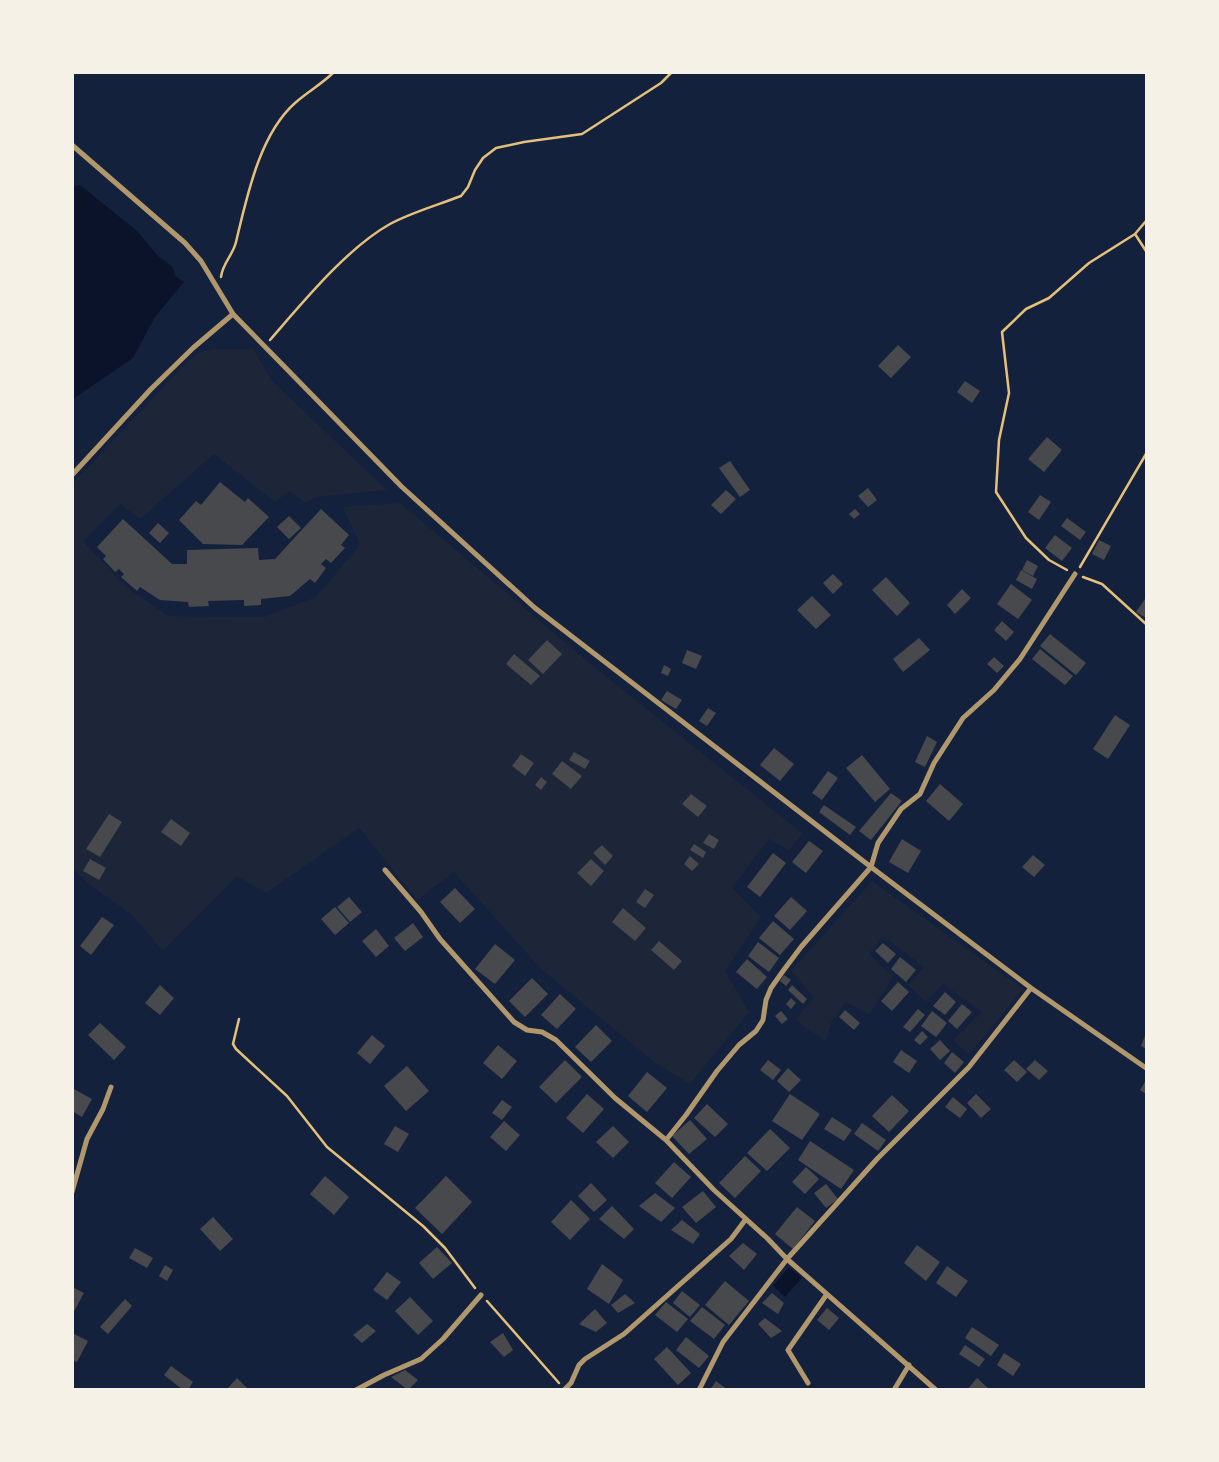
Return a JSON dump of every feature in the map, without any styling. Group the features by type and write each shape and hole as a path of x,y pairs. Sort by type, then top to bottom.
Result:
{"street":[{"path":"72,145 185,243 201,261 233,314 402,487 535,608 1031,988 1146,1068"},
{"path":"72,475 151,389 193,348 233,314"},
{"path":"666,1140 717,1071 739,1045 756,1030 763,1020 766,1000 771,988 792,959 871,867 878,843 901,809 920,794 934,763 963,718 994,690 1020,659 1075,574"},
{"path":"385,870 421,912 440,939 514,1022 527,1030 542,1032 556,1040 615,1098 666,1140 714,1190 767,1238 786,1259 936,1390"},
{"path":"698,1390 723,1342 786,1259 876,1159 969,1068 1031,988"},
{"path":"72,1192 87,1139 103,1109 111,1087"},
{"path":"565,1389 571,1383 579,1365 624,1334 730,1239 746,1219"},
{"path":"808,1383 788,1350 827,1294"},
{"path":"356,1390 384,1374 422,1358 443,1339 481,1295"},
{"path":"894,1390 909,1365"}],"path":[{"path":"220,293 222,268 234,251 248,194 265,144 274,129 294,104 334,72"},
{"path":"270,341 311,293 367,239 391,223 461,196 468,187 483,158 496,148 582,134 661,83 672,72"},
{"path":"1146,221 1134,234 1089,263 1049,298 1026,309 1002,332 1009,393 999,440 996,492 1026,538 1049,560 1075,574 1102,584 1146,624"},
{"path":"1134,234 1146,251"},
{"path":"1075,574 1146,454"},
{"path":"239,1019 234,1044 236,1049 288,1096 327,1147 423,1226 445,1248 481,1295 565,1389"}],"shaded area":[{"path":"80,185 137,231 158,256 173,267 175,276 184,282 155,317 133,358 73,399 72,186"},
{"path":"215,349 253,349 272,381 387,490 315,497 306,503 289,491 275,502 214,454 140,519 120,504 83,541 126,587 168,616 264,617 316,597 360,545 343,507 400,503 599,671 803,834 789,850 769,839 732,888 761,917 725,971 749,1012 690,1084 654,1062 540,968 454,872 417,900 359,828 266,893 237,876 163,951 132,915 89,884 72,867 72,484 186,363 200,352","holes":["547,640 561,654 543,673 528,660","514,654 539,676 531,685 506,664","574,752 590,762 585,769 570,760","521,754 534,763 525,775 512,766","562,761 581,776 572,789 552,775","602,845 613,856 605,864 593,854","591,859 604,871 591,885 577,873","645,889 654,895 646,907 637,902","623,909 646,927 635,941 612,922","659,941 682,961 674,970 652,951"]},
{"path":"872,881 1023,989 969,1055 953,1040 982,1012 943,984 926,1002 908,985 924,967 883,936 869,954 893,977 869,1015 846,1002 831,1023 826,1041 795,1020 814,998 791,971"},
{"path":"789,1267 802,1278 785,1297 773,1286"}],"building":[{"path":"898,345 911,357 891,378 878,366"},
{"path":"965,381 980,391 972,403 957,392"},
{"path":"1047,437 1062,450 1044,472 1028,459"},
{"path":"730,461 750,490 740,497 719,468"},
{"path":"220,482 245,502 248,498 269,517 242,545 203,544 179,520 196,501 201,505"},
{"path":"868,488 877,500 868,507 858,496"},
{"path":"726,490 736,499 721,514 711,505"},
{"path":"1040,495 1051,502 1039,520 1028,512"},
{"path":"321,509 349,535 341,545 345,548 331,563 326,559 321,564 326,568 315,583 310,579 290,596 261,599 261,605 244,606 244,600 208,601 209,606 189,607 188,602 160,600 140,587 137,591 121,577 124,574 119,569 115,572 103,559 106,556 97,547 123,519 172,564 187,564 187,550 258,548 259,560 275,559"},
{"path":"855,509 860,514 854,519 849,514"},
{"path":"289,516 301,528 289,539 277,527"},
{"path":"1067,518 1086,532 1080,540 1061,526"},
{"path":"158,523 169,533 160,543 149,533"},
{"path":"1055,535 1072,548 1062,561 1045,548"},
{"path":"1099,540 1111,546 1104,560 1092,554"},
{"path":"1027,560 1038,566 1033,576 1022,570"},
{"path":"1021,570 1037,579 1032,589 1016,580"},
{"path":"833,574 843,584 833,594 823,583"},
{"path":"886,577 910,603 897,616 872,590"},
{"path":"1011,584 1032,600 1018,619 997,604"},
{"path":"962,589 971,598 955,614 947,605"},
{"path":"812,596 831,615 816,629 797,610"},
{"path":"1145,599 1146,601 1146,618 1136,612"},
{"path":"1002,621 1014,632 1006,641 994,630"},
{"path":"1050,634 1086,663 1076,675 1040,646"},
{"path":"919,638 930,650 903,672 893,659"},
{"path":"547,640 562,654 543,674 528,660"},
{"path":"1040,649 1073,676 1065,685 1032,659"},
{"path":"687,650 702,656 696,669 682,663"},
{"path":"514,654 540,676 531,685 506,664"},
{"path":"994,657 1004,666 997,673 987,664"},
{"path":"664,665 671,669 668,676 661,673"},
{"path":"667,691 682,700 676,709 661,700"},
{"path":"708,708 716,713 707,726 699,721"},
{"path":"1115,715 1130,725 1108,759 1093,749"},
{"path":"927,736 937,742 925,767 915,762"},
{"path":"774,748 794,764 780,781 760,765"},
{"path":"574,752 590,761 585,769 569,760"},
{"path":"521,754 534,763 525,776 512,766"},
{"path":"862,755 890,789 875,802 846,768"},
{"path":"562,761 582,776 571,789 552,774"},
{"path":"828,771 838,778 822,800 812,793"},
{"path":"541,777 547,782 541,790 535,785"},
{"path":"940,784 963,804 949,821 926,801"},
{"path":"891,793 902,801 871,840 859,831"},
{"path":"691,794 707,806 698,817 682,804"},
{"path":"824,805 856,827 850,835 819,812"},
{"path":"109,814 122,822 100,857 86,849"},
{"path":"171,819 190,833 181,846 161,832"},
{"path":"709,834 719,840 714,849 703,843"},
{"path":"902,839 921,851 908,873 889,862"},
{"path":"809,841 823,851 806,873 792,862"},
{"path":"694,844 706,852 703,858 690,850"},
{"path":"602,845 613,856 605,865 593,853"},
{"path":"773,853 786,863 760,897 747,887"},
{"path":"1033,855 1045,865 1034,877 1022,867"},
{"path":"690,856 699,864 692,871 684,864"},
{"path":"90,859 106,868 99,880 83,871"},
{"path":"591,859 604,871 591,886 577,873"},
{"path":"455,888 475,909 460,923 440,902"},
{"path":"645,889 654,895 645,908 636,902"},
{"path":"349,897 362,912 350,922 337,907"},
{"path":"791,897 807,911 790,930 774,916"},
{"path":"335,907 349,923 335,935 321,919"},
{"path":"623,908 646,928 635,941 612,922"},
{"path":"102,917 114,925 91,955 80,946"},
{"path":"773,921 794,939 780,955 759,938"},
{"path":"413,923 423,937 405,951 394,938"},
{"path":"376,929 389,946 376,957 362,941"},
{"path":"659,941 682,961 674,970 651,950"},
{"path":"758,942 779,958 769,972 748,956"},
{"path":"883,943 896,954 888,963 875,951"},
{"path":"495,944 515,960 495,984 475,969"},
{"path":"900,957 916,970 906,982 891,969"},
{"path":"747,959 767,977 757,989 736,972"},
{"path":"784,975 791,980 786,986 780,981"},
{"path":"532,978 548,994 525,1017 509,1001"},
{"path":"898,982 909,992 892,1011 881,1001"},
{"path":"160,985 174,998 160,1015 145,1003"},
{"path":"792,985 807,999 803,1004 788,990"},
{"path":"945,992 956,1002 945,1015 933,1006"},
{"path":"560,994 576,1009 557,1029 541,1015"},
{"path":"791,998 796,1003 791,1009 786,1004"},
{"path":"962,1004 972,1012 957,1029 948,1021"},
{"path":"918,1009 925,1015 910,1032 903,1027"},
{"path":"845,1010 860,1023 854,1030 839,1017"},
{"path":"781,1011 788,1019 782,1024 775,1016"},
{"path":"932,1011 947,1023 936,1037 921,1026"},
{"path":"100,1023 126,1047 114,1060 88,1035"},
{"path":"596,1025 612,1041 591,1062 575,1047"},
{"path":"922,1031 928,1037 920,1045 914,1040"},
{"path":"1146,1033 1146,1049 1141,1046"},
{"path":"372,1035 385,1046 370,1064 357,1053"},
{"path":"940,1040 950,1051 940,1060 930,1049"},
{"path":"498,1045 517,1061 502,1079 483,1063"},
{"path":"901,1050 917,1061 909,1073 893,1062"},
{"path":"952,1052 964,1062 955,1073 944,1063"},
{"path":"565,1060 582,1077 556,1103 539,1087"},
{"path":"768,1060 781,1070 773,1080 760,1070"},
{"path":"1014,1060 1027,1072 1017,1082 1004,1070"},
{"path":"1035,1060 1048,1071 1039,1080 1026,1069"},
{"path":"407,1066 429,1091 406,1111 384,1086"},
{"path":"788,1068 801,1080 789,1092 777,1081"},
{"path":"647,1072 667,1088 647,1112 628,1096"},
{"path":"1146,1080 1146,1094 1140,1090"},
{"path":"72,1088 92,1099 82,1117 72,1111"},
{"path":"587,1094 604,1109 583,1133 566,1118"},
{"path":"790,1094 820,1114 802,1140 772,1121"},
{"path":"976,1094 991,1109 981,1118 967,1103"},
{"path":"892,1095 909,1111 889,1132 872,1116"},
{"path":"953,1097 967,1109 960,1118 945,1107"},
{"path":"502,1100 512,1107 502,1120 492,1113"},
{"path":"707,1104 728,1124 715,1137 694,1118"},
{"path":"832,1117 852,1130 844,1141 824,1129"},
{"path":"690,1120 707,1139 689,1154 672,1136"},
{"path":"504,1121 520,1135 506,1151 490,1137"},
{"path":"862,1123 886,1140 878,1151 854,1134"},
{"path":"395,1126 409,1134 398,1152 384,1144"},
{"path":"613,1126 629,1142 613,1158 596,1142"},
{"path":"770,1129 790,1148 767,1171 747,1153"},
{"path":"810,1141 854,1170 841,1189 798,1160"},
{"path":"745,1156 761,1171 735,1198 719,1183"},
{"path":"674,1162 691,1177 672,1198 655,1183"},
{"path":"806,1167 819,1179 805,1194 792,1182"},
{"path":"325,1176 349,1197 334,1215 310,1194"},
{"path":"446,1176 472,1202 442,1234 415,1208"},
{"path":"591,1183 607,1200 594,1212 578,1196"},
{"path":"826,1184 838,1199 826,1208 814,1193"},
{"path":"703,1191 716,1207 696,1223 682,1207"},
{"path":"655,1193 675,1208 661,1222 639,1206"},
{"path":"571,1200 590,1219 570,1240 551,1222"},
{"path":"612,1206 634,1229 624,1239 599,1219"},
{"path":"797,1207 815,1221 793,1249 775,1234"},
{"path":"213,1217 233,1239 220,1251 200,1229"},
{"path":"682,1220 700,1234 693,1244 671,1230"},
{"path":"743,1243 757,1254 744,1270 729,1256"},
{"path":"917,1245 940,1262 926,1281 904,1263"},
{"path":"437,1247 452,1263 433,1279 419,1263"},
{"path":"135,1248 153,1258 147,1268 129,1258"},
{"path":"602,1264 623,1280 609,1304 587,1289"},
{"path":"165,1265 173,1270 167,1281 159,1276"},
{"path":"947,1266 968,1281 956,1297 936,1283"},
{"path":"387,1272 401,1282 387,1300 373,1290"},
{"path":"725,1281 749,1301 729,1325 705,1305"},
{"path":"72,1287 84,1293 72,1315"},
{"path":"682,1291 700,1305 690,1317 673,1303"},
{"path":"772,1293 784,1303 778,1314 762,1303"},
{"path":"625,1294 635,1303 618,1313 611,1305"},
{"path":"410,1297 433,1321 418,1335 395,1311"},
{"path":"125,1299 132,1306 108,1334 100,1327"},
{"path":"666,1302 688,1319 677,1332 655,1315"},
{"path":"702,1307 725,1325 714,1339 690,1321"},
{"path":"827,1308 839,1318 829,1330 817,1320"},
{"path":"595,1309 607,1323 596,1332 579,1324"},
{"path":"765,1318 782,1331 771,1338 758,1324"},
{"path":"367,1324 376,1331 362,1343 353,1335"},
{"path":"972,1327 999,1345 991,1356 965,1338"},
{"path":"72,1333 88,1341 77,1362 72,1360"},
{"path":"503,1333 513,1350 504,1357 490,1342"},
{"path":"686,1337 709,1356 699,1368 676,1350"},
{"path":"965,1345 985,1359 979,1367 959,1354"},
{"path":"667,1347 691,1373 678,1385 654,1359"},
{"path":"1004,1353 1021,1364 1013,1376 997,1365"},
{"path":"171,1366 193,1382 188,1390 183,1390 164,1375"},
{"path":"405,1370 418,1380 408,1390 391,1377"},
{"path":"237,1378 249,1390 226,1390"},
{"path":"977,1378 990,1390 967,1390"},
{"path":"716,1381 728,1390 710,1390"}]}
